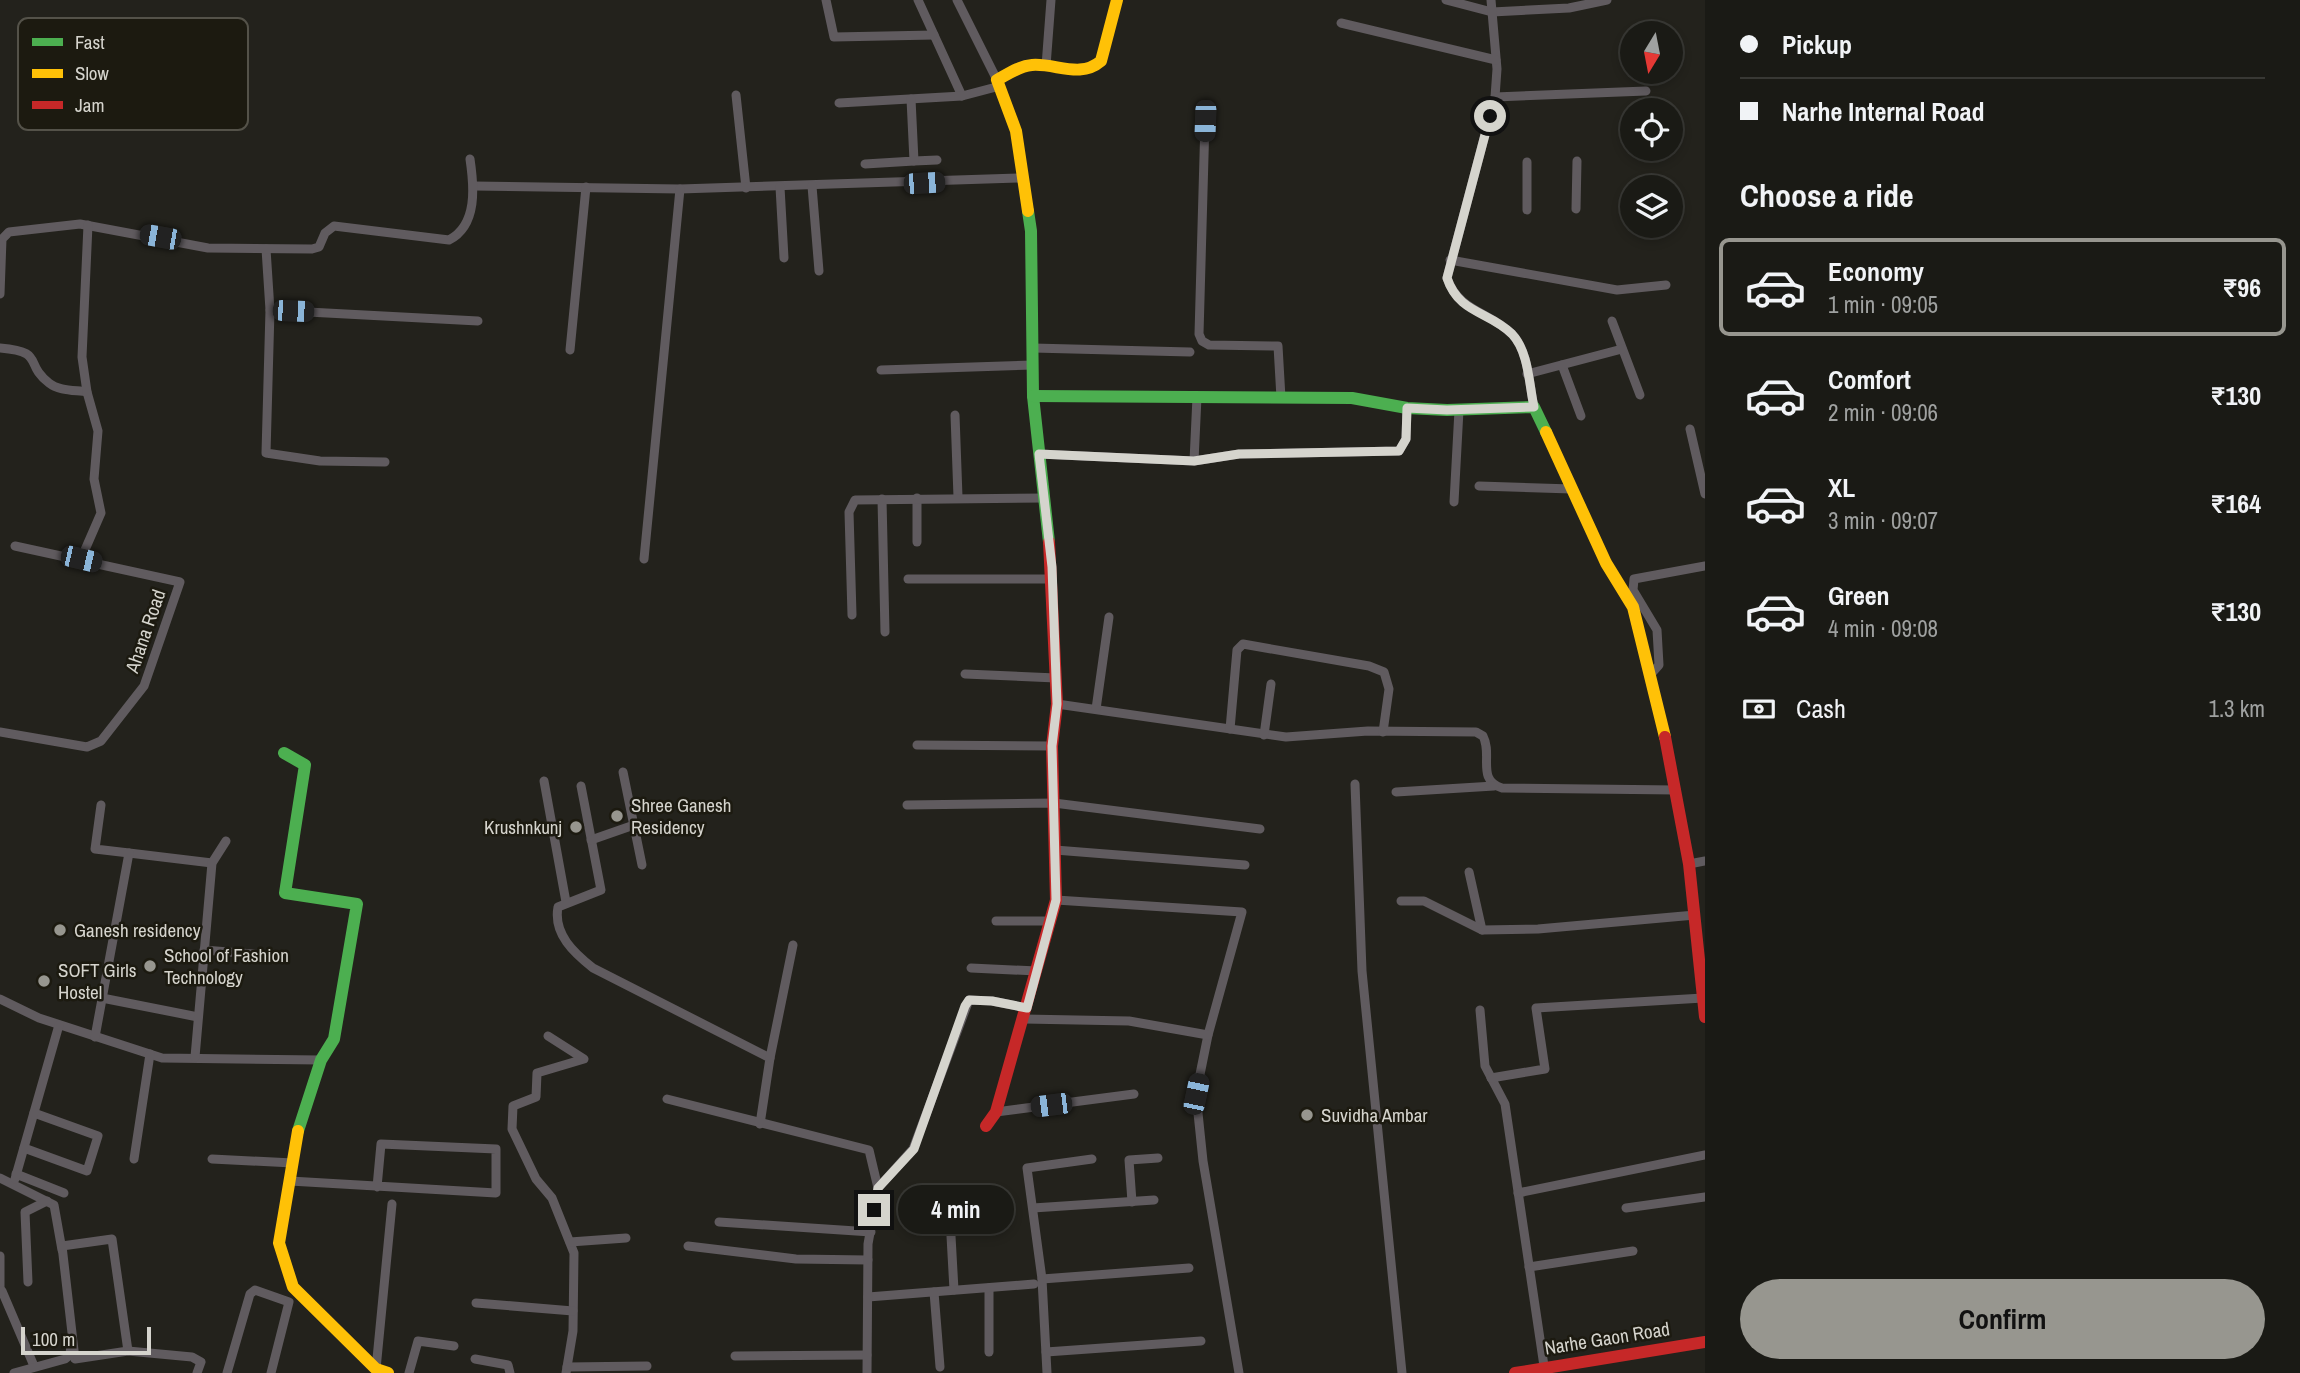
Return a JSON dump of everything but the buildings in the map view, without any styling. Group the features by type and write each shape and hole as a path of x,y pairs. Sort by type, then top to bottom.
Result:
{"street":[{"path":"826,0 834,37 934,35"},
{"path":"918,0 962,96"},
{"path":"957,0 998,83 1016,131 1032,251 1033,396 1052,579 1057,704 1052,746 1056,900 1026,1014 996,1112 986,1126"},
{"path":"1046,66 1051,0"},
{"path":"839,103 962,96 998,83 1022,67 1046,66 1086,71 1096,67 1101,61 1117,0"},
{"path":"1446,0 1492,12 1569,8 1607,0"},
{"path":"1491,0 1496,60 1494,97 1447,278 1455,297 1512,334 1523,352 1534,407 1606,563 1633,607 1651,674 1676,790 1689,864 1704,1008 1536,1008 1545,1069 1491,1078"},
{"path":"1341,23 1496,60"},
{"path":"1494,97 1646,91"},
{"path":"736,95 746,187"},
{"path":"911,99 914,161"},
{"path":"1205,121 1199,334 1202,341 1209,345 1278,346 1281,398"},
{"path":"0,294 0,246 4,234 21,230 88,225 208,248 312,249 319,247 325,233 334,226 449,240 458,234 467,221 474,186 470,159"},
{"path":"866,164 937,160"},
{"path":"1576,209 1577,161"},
{"path":"1527,162 1527,210"},
{"path":"474,186 680,189 1021,177"},
{"path":"812,186 819,271"},
{"path":"570,350 586,187"},
{"path":"780,187 784,258"},
{"path":"644,559 680,189"},
{"path":"15,546 81,559 101,513 94,479 98,431 87,392 82,357 88,225"},
{"path":"266,249 270,310 266,453 320,461 385,462"},
{"path":"1450,260 1617,289 1665,285"},
{"path":"270,310 478,321"},
{"path":"1612,321 1640,395"},
{"path":"0,348 22,350 33,356 38,370 50,384 87,392"},
{"path":"1033,348 1190,352"},
{"path":"1527,374 1622,349"},
{"path":"881,370 1033,365"},
{"path":"1562,365 1581,416"},
{"path":"1033,396 1352,398 1407,408 1459,410 1534,407"},
{"path":"1194,461 1197,397"},
{"path":"1039,454 1194,461 1239,454 1399,451 1406,439 1407,408"},
{"path":"1454,502 1459,410"},
{"path":"955,415 958,497"},
{"path":"1690,429 1705,494"},
{"path":"1479,486 1572,489"},
{"path":"917,498 917,542"},
{"path":"852,615 849,507 855,500 1045,498"},
{"path":"881,499 885,632"},
{"name":"Ahana Road","path":"0,732 87,747 101,741 144,686 180,582 81,559"},
{"path":"1651,674 1659,664 1657,630 1633,590 1634,579 1705,566"},
{"path":"908,579 1052,579"},
{"path":"1096,709 1110,617"},
{"path":"1230,729 1237,650 1244,643 1369,666 1384,672 1389,689 1383,732"},
{"path":"965,674 1056,678"},
{"path":"1264,735 1271,684"},
{"path":"1057,704 1286,737 1383,732 1480,733 1487,743 1487,778 1494,786"},
{"path":"916,746 1052,746"},
{"path":"284,753 304,763 285,893 357,904 334,1039 321,1060 300,1119 279,1243 293,1287 382,1371"},
{"path":"623,772 642,864"},
{"path":"544,781 566,902"},
{"path":"1355,784 1362,971 1402,1373"},
{"path":"581,786 601,890 558,907 562,934 569,949 593,968 770,1058"},
{"path":"1396,792 1494,786 1676,790"},
{"path":"907,805 1054,803 1260,829"},
{"path":"101,805 95,849 212,863"},
{"path":"591,840 634,825"},
{"path":"195,1057 212,863 226,841"},
{"path":"1055,850 1245,865"},
{"path":"95,1037 129,853"},
{"path":"1689,864 1705,862"},
{"path":"1469,872 1482,930"},
{"path":"1056,900 1242,912 1208,1035 1196,1094 1203,1161 1239,1373"},
{"path":"1401,901 1424,901 1482,930 1538,929 1695,915"},
{"path":"996,921 1050,921"},
{"path":"760,1124 770,1058 793,945"},
{"path":"204,950 276,956"},
{"path":"971,968 1037,971"},
{"path":"102,998 198,1017"},
{"path":"0,999 59,1025 162,1058 321,1060"},
{"path":"878,1188 914,1149 969,1000 992,1001 1026,1014 1129,1021 1208,1035"},
{"path":"1480,1010 1485,1066 1505,1104 1530,1267 1536,1369"},
{"path":"59,1025 16,1177 65,1193"},
{"path":"548,1036 584,1059 537,1073 536,1097 513,1105 512,1129 536,1179 552,1198 573,1253 573,1311 566,1370 647,1366"},
{"path":"134,1159 150,1054"},
{"path":"996,1112 1134,1094"},
{"path":"667,1099 869,1150 878,1188 868,1260 867,1373"},
{"path":"24,1148 87,1171 98,1136 34,1113"},
{"path":"290,1181 377,1187 496,1193 496,1149 381,1144 377,1187"},
{"path":"1518,1193 1705,1155"},
{"path":"1132,1202 1129,1160 1158,1158"},
{"path":"212,1159 293,1163"},
{"path":"1047,1373 1027,1168 1092,1159"},
{"path":"0,1178 47,1200 57,1212 75,1359 128,1351 192,1357 201,1362 197,1373"},
{"path":"1626,1208 1705,1197"},
{"path":"28,1282 25,1212 47,1200"},
{"path":"1033,1208 1154,1200"},
{"path":"382,1371 392,1204"},
{"path":"719,1222 871,1232"},
{"path":"951,1236 954,1290"},
{"path":"570,1242 626,1238"},
{"path":"62,1246 112,1240 128,1351"},
{"path":"14,1373 65,1359 71,1348 60,1272 62,1246"},
{"path":"688,1246 796,1259 868,1260"},
{"path":"1530,1267 1633,1251"},
{"path":"0,1256 1,1291 34,1366"},
{"path":"868,1297 1189,1268"},
{"path":"989,1288 989,1352"},
{"path":"228,1373 250,1294 255,1290 289,1302 271,1373"},
{"path":"934,1292 940,1367"},
{"path":"477,1303 573,1311"},
{"path":"409,1373 418,1341 454,1346"},
{"path":"1046,1352 1201,1341"},
{"name":"Narhe Gaon Road","path":"1515,1373 1705,1342"},
{"path":"735,1356 867,1355"},
{"path":"475,1359 508,1365 510,1373"}],"traffic: fast":[{"path":"1028,211 1031,231 1033,396 1049,542"},
{"path":"1033,396 1352,398 1407,408 1447,410 1534,407 1546,432"},
{"path":"284,753 305,765 285,893 357,904 334,1039 321,1060 298,1131"}],"traffic: slow":[{"path":"1028,211 1016,131 997,80 1027,66 1041,65 1076,70 1085,69 1101,61 1117,0"},
{"path":"1546,432 1606,563 1633,607 1665,737"},
{"path":"298,1131 279,1243 293,1287 376,1369 388,1373"}],"traffic: jam":[{"path":"986,1126 996,1112 1056,900 1052,746 1057,704 1049,542"},
{"path":"1665,737 1689,864 1705,1017"},
{"path":"1515,1373 1705,1342"}],"place":[{"name":"Shree Ganesh Residency","path":"617,816"},
{"name":"Krushnkunj","path":"576,827"},
{"name":"Ganesh residency","path":"60,930"},
{"name":"School of Fashion Technology","path":"150,966"},
{"name":"SOFT Girls Hostel","path":"44,981"},
{"name":"Suvidha Ambar","path":"1307,1115"}],"route":[{"path":"874,1210 878,1188 914,1149 969,1000 992,1001 1027,1008 1056,900 1052,746 1057,704 1052,567 1039,454 1194,461 1239,454 1399,451 1406,439 1407,408 1447,410 1534,407 1523,352 1512,334 1460,302 1450,289 1447,278 1490,116"}]}
